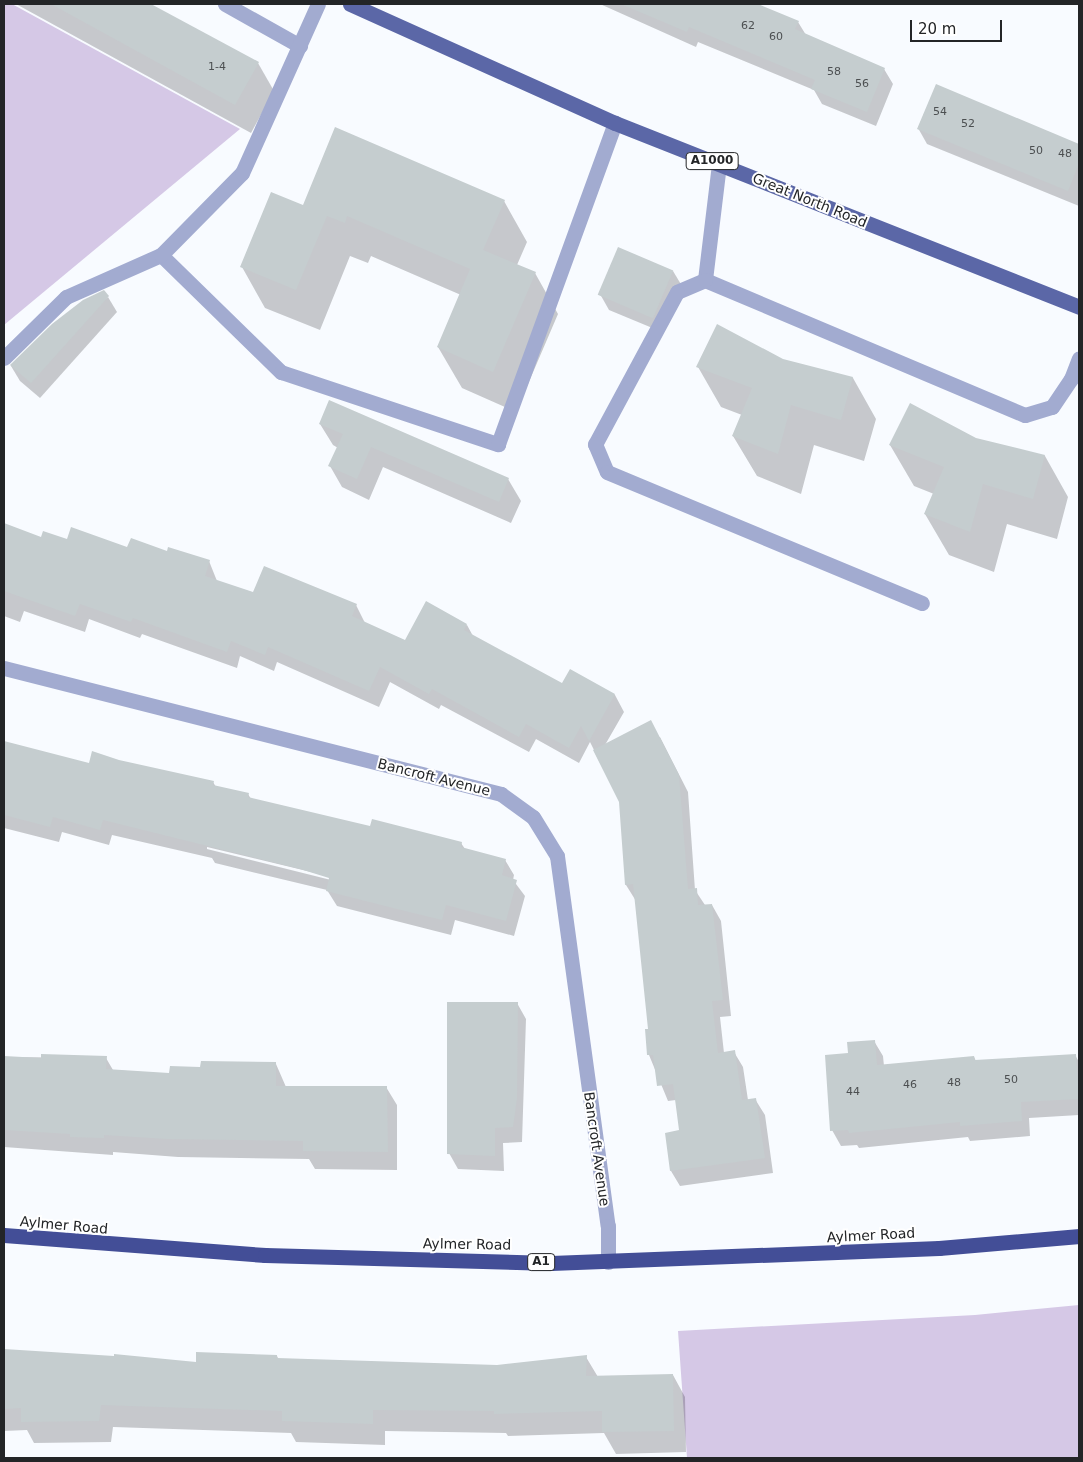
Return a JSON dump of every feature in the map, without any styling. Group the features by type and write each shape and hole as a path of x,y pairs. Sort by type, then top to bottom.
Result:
{"highway":[{"name":"Aylmer Road","path":"4,1235 265,1255 608,1262 939,1248 1079,1236"}],"main road":[{"name":"Great North Road","path":"350,4 615,122 1079,307"}],"street":[{"path":"225,4 300,46"},
{"path":"4,358 66,297 161,255 242,173 318,4"},
{"path":"161,255 281,372 498,444 615,122"},
{"path":"705,280 719,164"},
{"path":"922,603 607,472 595,444 677,292 705,280 1025,416 1052,407 1071,379 1079,358"},
{"name":"Bancroft Avenue","path":"4,668 501,794 533,817 557,856 608,1226 608,1262"}],"shaded area":[{"path":"4,4 12,4 240,129 4,325"},
{"path":"1079,1305 1079,1458 687,1458 678,1331 975,1315"}],"building":[{"path":"51,4 151,4 259,62 235,105"},
{"path":"621,4 758,4 799,21 795,29 885,68 867,112 811,89 815,80 689,27 687,32"},
{"path":"936,84 1079,144 1079,163 1068,191 917,129"},
{"path":"335,127 505,200 483,250 536,272 493,372 437,347 470,269 347,216 345,223 327,216 296,290 240,267 271,192 303,205"},
{"path":"618,247 673,270 653,318 598,295"},
{"path":"104,290 109,296 31,383 10,365 52,324 83,300"},
{"path":"717,324 783,359 853,377 841,420 791,405 778,454 732,436 752,388 696,367"},
{"path":"329,400 509,478 499,502 371,447 357,479 328,466 343,434 319,424"},
{"path":"910,403 976,438 1045,455 1033,499 983,484 970,532 924,514 944,467 889,445"},
{"path":"4,523 41,537 43,531 67,539 71,527 127,547 131,538 167,551 168,547 210,560 205,576 253,592 264,566 357,604 352,616 405,640 426,601 467,624 464,630 562,683 570,669 615,694 589,741 581,726 569,748 526,724 519,737 432,689 429,694 380,667 369,691 268,647 265,655 231,641 227,652 133,618 131,622 80,604 75,616 4,591"},
{"path":"651,720 679,775 688,889 697,888 698,905 712,904 723,1000 712,1001 718,1053 735,1050 742,1100 756,1098 765,1158 670,1171 665,1133 679,1130 673,1084 657,1086 653,1055 647,1055 645,1029 648,1029 633,884 625,885 619,802 593,750"},
{"path":"4,741 89,763 92,751 119,760 214,781 213,785 249,793 248,797 370,826 372,819 462,842 461,847 506,859 502,875 517,880 506,921 446,905 442,920 397,909 326,891 329,878 300,869 103,820 100,830 53,817 50,827 4,815"},
{"path":"447,1002 518,1002 517,1098 513,1127 495,1128 495,1156 447,1154"},
{"path":"875,1040 877,1065 974,1056 975,1060 1076,1054 1079,1099 1021,1102 1022,1121 960,1126 960,1122 849,1133 848,1130 830,1131 825,1055 848,1053 847,1042"},
{"path":"41,1054 107,1056 106,1069 169,1073 170,1066 200,1067 201,1061 276,1062 276,1086 387,1086 388,1152 303,1151 303,1141 167,1139 104,1135 104,1138 70,1137 70,1134 4,1130 4,1056 41,1058"},
{"path":"4,1349 114,1356 114,1354 196,1362 196,1352 277,1355 277,1358 497,1365 587,1355 586,1376 673,1374 674,1431 602,1432 602,1411 494,1414 494,1411 373,1410 373,1424 282,1421 282,1411 101,1405 99,1421 21,1422 21,1408 4,1409"}]}
